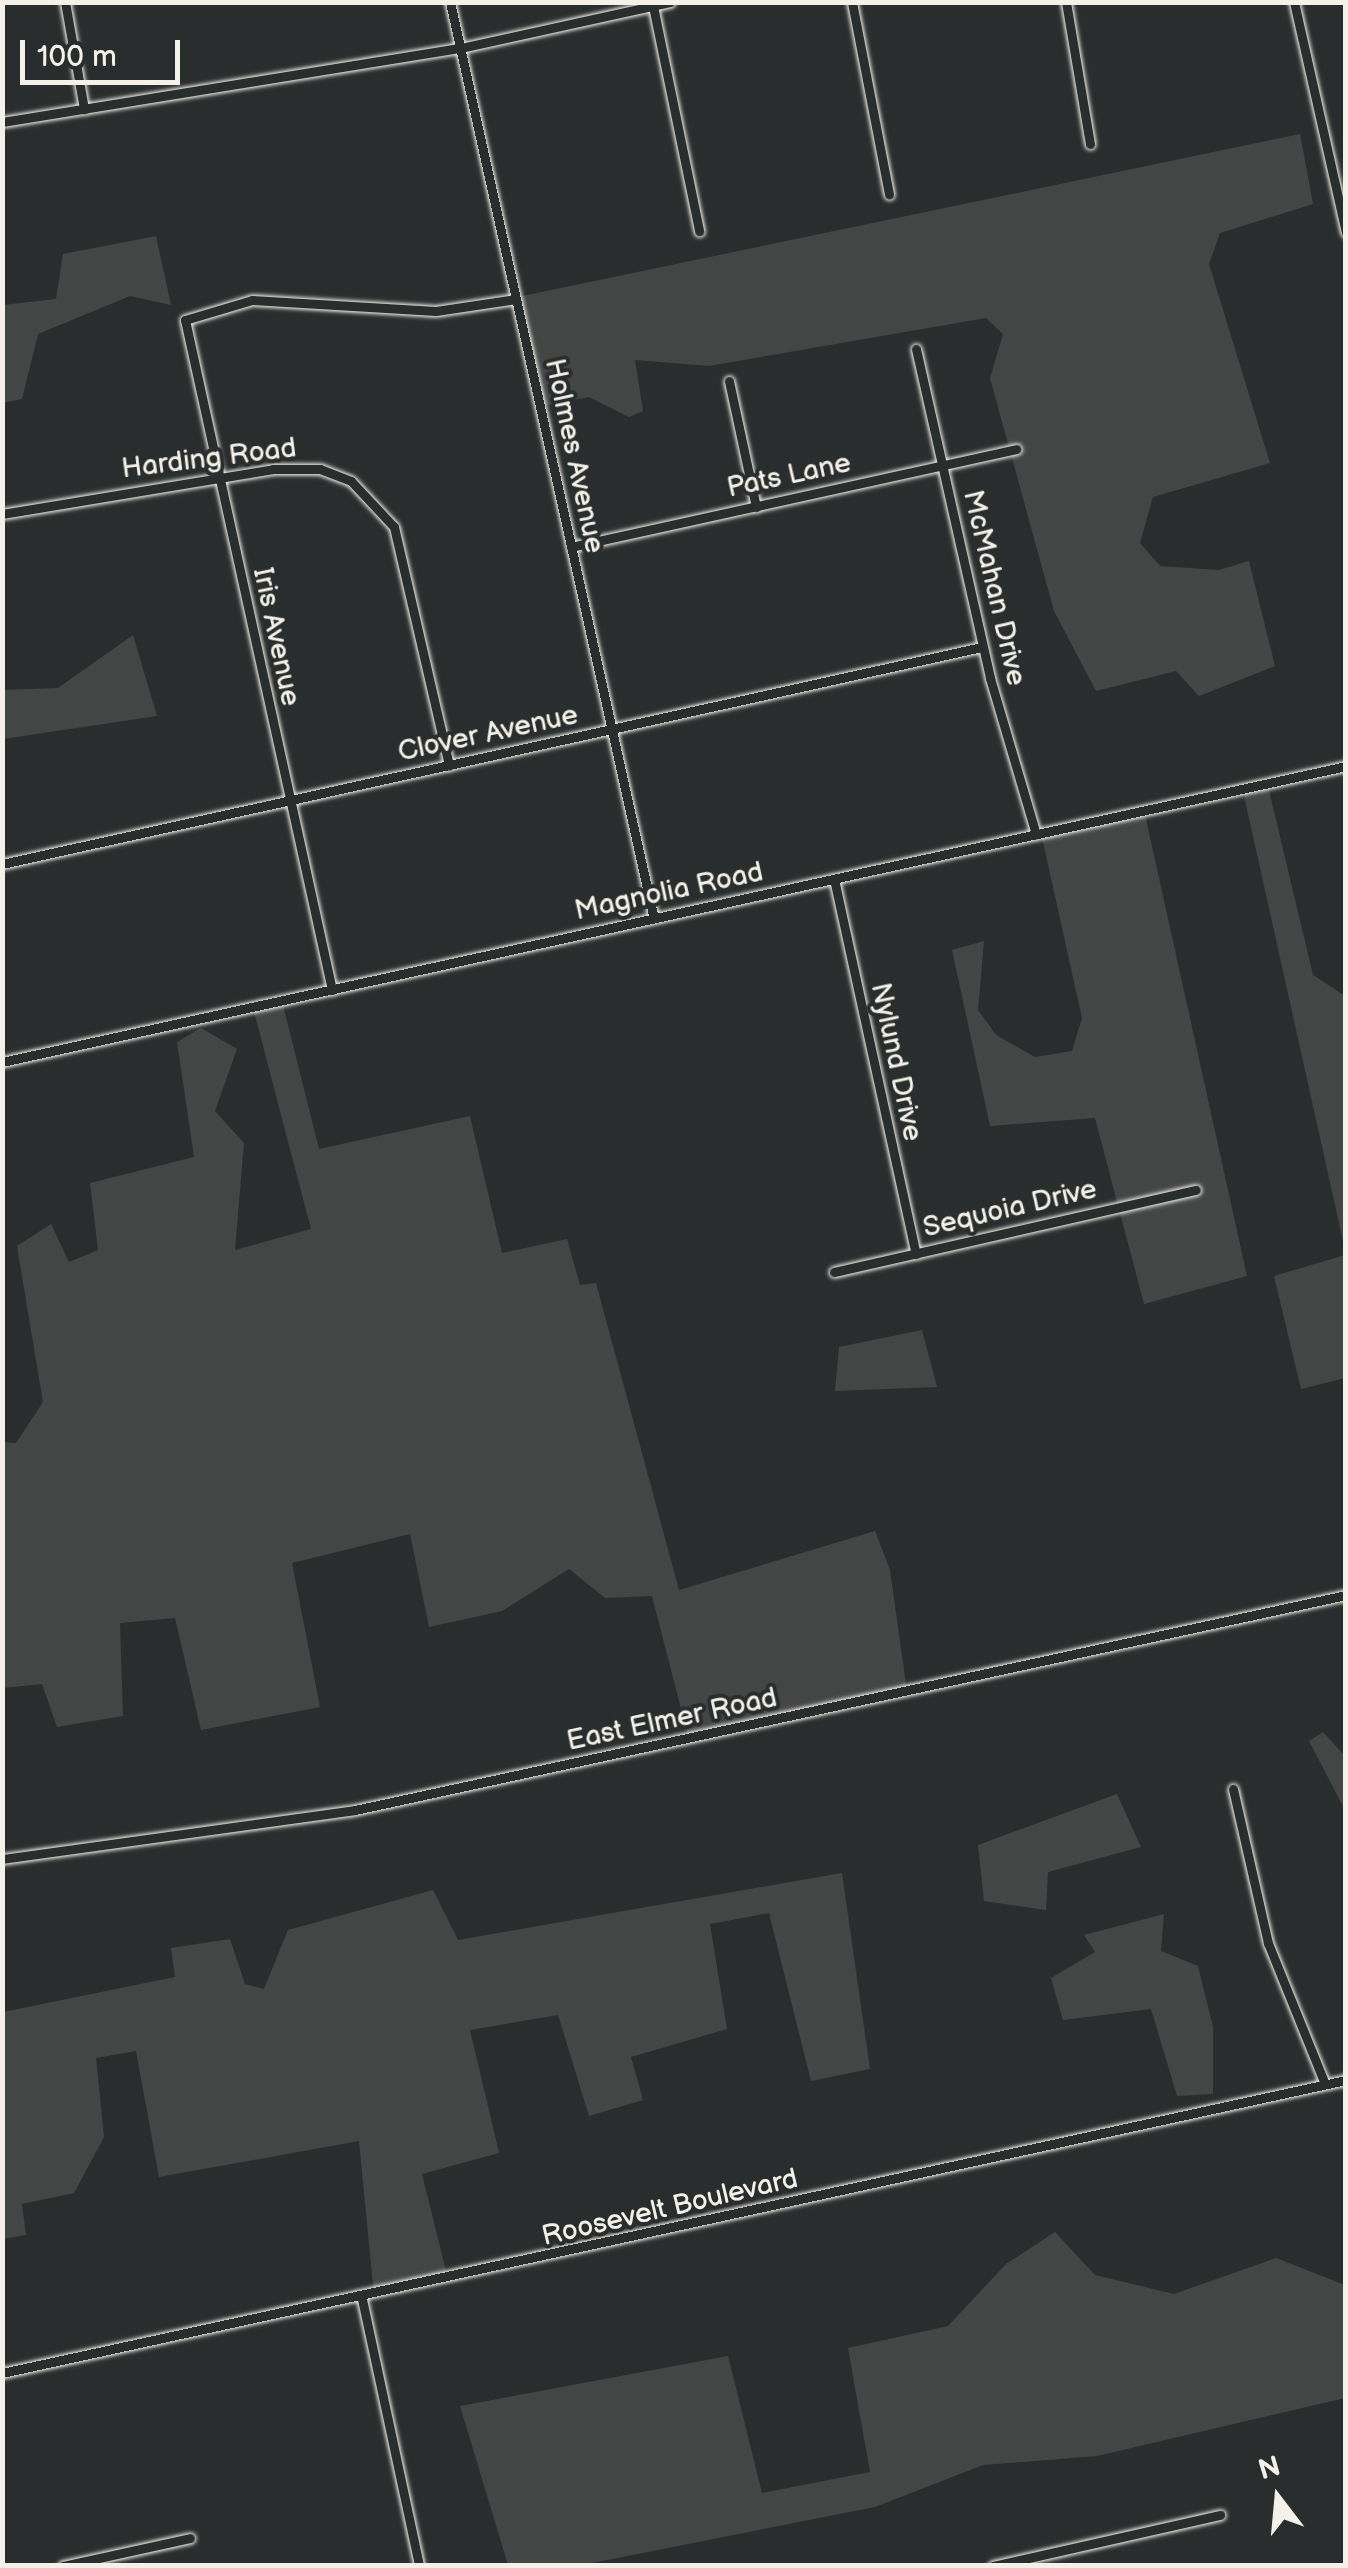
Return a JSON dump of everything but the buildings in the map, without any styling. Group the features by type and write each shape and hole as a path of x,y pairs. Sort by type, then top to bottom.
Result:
{"street":[{"path":"65,2 84,109"},
{"name":"Holmes Avenue","path":"450,2 654,918"},
{"path":"2,122 460,48 670,2"},
{"path":"852,2 889,194"},
{"path":"1066,2 1090,144"},
{"path":"1294,2 1342,200 1346,232"},
{"path":"653,6 698,231"},
{"name":"Iris Avenue","path":"332,990 185,325 208,308 252,300 436,311 516,299"},
{"name":"McMahan Drive","path":"916,349 982,647 1036,834"},
{"path":"729,380 756,506"},
{"name":"Pats Lane","path":"571,547 1016,449"},
{"name":"Harding Road","path":"2,514 320,469 351,481 388,515 449,766"},
{"name":"Clover Avenue","path":"2,864 982,647"},
{"name":"Magnolia Road","path":"2,1062 1346,766"},
{"name":"Nylund Drive","path":"834,879 916,1254"},
{"name":"Sequoia Drive","path":"834,1272 1196,1190"},
{"name":"East Elmer Road","path":"2,1858 355,1810 1346,1595"},
{"path":"1233,1789 1268,1943 1324,2084"},
{"name":"Roosevelt Boulevard","path":"2,2373 362,2299 1346,2080"},
{"path":"362,2299 420,2566"},
{"path":"993,2566 1220,2515"},
{"path":"63,2566 190,2538"}],"shaded area":[{"path":"1300,134 1313,204 1220,233 1209,264 1270,463 1153,497 1140,543 1160,566 1219,570 1249,561 1275,666 1199,696 1176,671 1096,691 1054,611 990,378 1003,334 986,318 709,366 635,360 643,411 629,417 589,397 537,407 513,298"},
{"path":"156,236 171,305 130,296 38,334 22,399 3,403 3,305 56,299 63,254"},
{"path":"133,635 157,716 3,739 3,690 58,688"},
{"path":"1267,782 1313,975 1345,996 1345,1250 1242,787"},
{"path":"1144,810 1247,1276 1144,1304 1095,1118 990,1126 952,950 984,941 978,1010 996,1035 1035,1057 1072,1051 1082,1018 1041,833"},
{"path":"282,1001 319,1149 470,1116 502,1253 567,1239 580,1285 596,1283 679,1590 875,1531 890,1570 907,1691 689,1740 652,1596 605,1598 569,1569 502,1611 429,1627 410,1534 292,1563 320,1707 201,1730 175,1618 120,1623 123,1716 57,1727 42,1684 3,1688 2,1442 16,1443 43,1402 17,1246 51,1224 69,1262 98,1250 90,1183 194,1157 177,1042 201,1028 237,1049 215,1111 244,1143 235,1250 311,1229 253,1008"},
{"path":"1345,1255 1345,1378 1301,1389 1274,1276"},
{"path":"922,1330 937,1387 835,1391 839,1347"},
{"path":"1323,1732 1345,1756 1345,1810 1309,1741"},
{"path":"1117,1794 1141,1847 1048,1872 1046,1910 984,1901 978,1845"},
{"path":"842,1873 870,2069 811,2081 769,1913 710,1924 727,2029 631,2057 643,2100 589,2116 558,2015 470,2030 499,2153 422,2174 448,2279 374,2295 359,2141 159,2177 136,2051 96,2058 104,2137 74,2193 22,2204 26,2235 3,2239 3,2012 175,1977 171,1948 230,1939 245,1984 264,1989 288,1930 433,1890 458,1940"},
{"path":"1164,1914 1161,1951 1198,1966 1213,2027 1213,2094 1177,2096 1151,2009 1063,2020 1051,1978 1095,1952 1084,1935"},
{"path":"1055,2232 1095,2275 1174,2294 1276,2258 1345,2285 1345,2398 1097,2456 983,2465 875,2507 582,2565 508,2565 460,2406 728,2356 762,2493 870,2472 848,2348 948,2326 1006,2264"}]}
